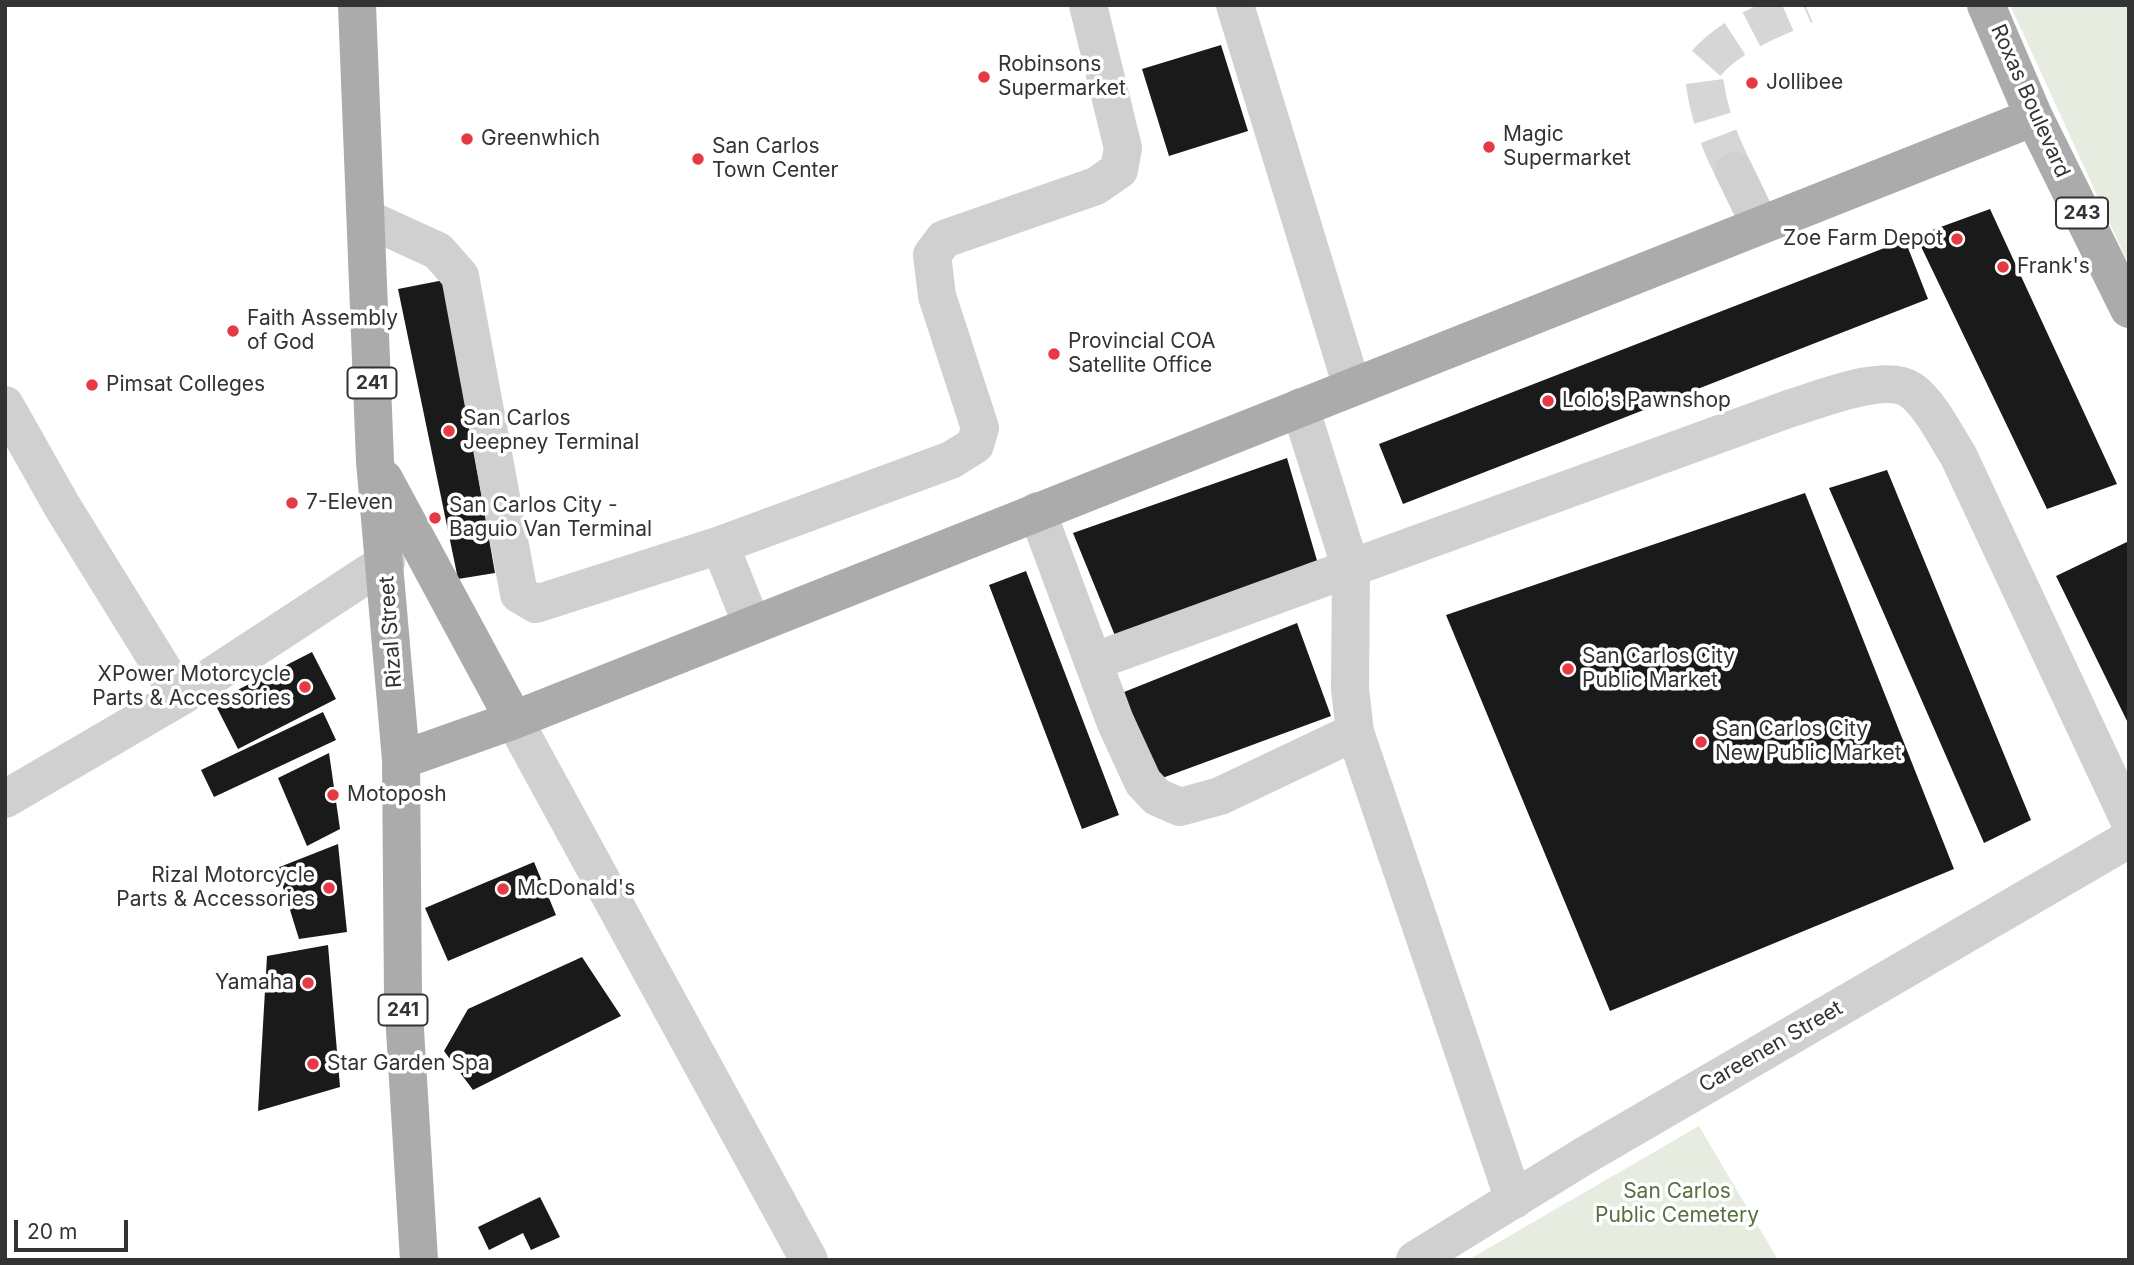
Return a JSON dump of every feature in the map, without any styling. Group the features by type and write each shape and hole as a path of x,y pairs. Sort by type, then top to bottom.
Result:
{"main road":[{"name":"Rizal Street","path":"357,5 375,461 386,562 401,760 403,997 419,1260"},
{"name":"Roxas Boulevard","path":"1986,5 2034,117 2129,309"},
{"path":"401,760 514,720 2034,117"},
{"path":"375,461 514,720"}],"street":[{"path":"366,218 438,251 460,276 519,594 536,604 720,545 951,460 975,445 980,428 937,296 932,255 944,239 1096,186 1119,170 1123,148 1088,5"},
{"path":"1234,5 1352,387"},
{"path":"1734,172 1760,225"},
{"path":"1095,661 1791,408 1864,386 1886,384 1909,388 1926,407 1958,455 2129,820"},
{"path":"5,405 62,506 180,697"},
{"path":"1300,407 1352,569 1350,689 1355,732 1514,1200"},
{"path":"1037,512 1095,661 1115,722 1143,782 1157,797 1180,807 1220,796 1355,732"},
{"path":"720,545 752,625"},
{"path":"5,799 180,697 386,562"},
{"path":"514,720 809,1260"},
{"name":"Careenen Street","path":"1415,1260 2129,839"}],"green space":[{"path":"2010,5 2129,5 2129,265"},
{"name":"San Carlos Public Cemetery","path":"1699,1126 1778,1260 1468,1260"}],"building":[{"path":"1221,45 1248,131 1169,156 1142,69"},
{"path":"1990,209 2117,484 2047,509 1916,236"},
{"path":"1905,240 1928,299 1403,504 1379,444"},
{"name":"San Carlos Jeepney Terminal","path":"444,280 495,573 458,579 398,289"},
{"path":"1287,458 1318,564 1118,643 1073,533"},
{"name":"San Carlos City New Public Market","path":"1887,470 2031,820 1984,843 1829,488"},
{"name":"San Carlos City New Public Market","path":"1805,493 1954,869 1610,1011 1446,615"},
{"path":"2129,541 2129,725 2056,576"},
{"path":"1026,571 1119,815 1082,829 989,585"},
{"path":"1297,623 1331,716 1146,784 1124,692"},
{"path":"312,652 336,699 238,749 214,702"},
{"path":"323,712 336,740 214,797 201,770"},
{"path":"329,753 340,829 307,846 278,778"},
{"path":"338,844 347,932 299,939 277,868"},
{"path":"534,862 556,915 448,961 425,908"},
{"path":"328,945 340,1087 258,1111 267,956"},
{"path":"582,957 621,1016 473,1090 444,1051 468,1009"},
{"path":"540,1197 560,1237 531,1250 523,1233 489,1250 478,1227"}],"tunnel":[{"path":"1734,171 1713,121 1703,67 1737,38 1805,5"}],"place":[{"name":"Robinsons Supermarket","path":"984,77"},
{"name":"Jollibee","path":"1752,83"},
{"name":"Greenwhich","path":"467,139"},
{"name":"Magic Supermarket","path":"1489,147"},
{"name":"San Carlos Town Center","path":"698,159"},
{"name":"Zoe Farm Depot","path":"1957,239"},
{"name":"Frank's","path":"2003,267"},
{"name":"Faith Assembly of God","path":"233,331"},
{"name":"Provincial COA Satellite Office","path":"1054,354"},
{"name":"Pimsat Colleges","path":"92,385"},
{"name":"Lolo's Pawnshop","path":"1548,401"},
{"name":"San Carlos Jeepney Terminal","path":"449,431"},
{"name":"7-Eleven","path":"292,503"},
{"name":"San Carlos City - Baguio Van Terminal","path":"435,518"},
{"name":"San Carlos City Public Market","path":"1568,669"},
{"name":"XPower Motorcycle Parts & Accessories","path":"305,687"},
{"name":"San Carlos City New Public Market","path":"1701,742"},
{"name":"Motoposh","path":"333,795"},
{"name":"Rizal Motorcycle Parts & Accessories","path":"329,888"},
{"name":"McDonald's","path":"503,889"},
{"name":"Yamaha","path":"308,983"},
{"name":"Star Garden Spa","path":"313,1064"}]}
